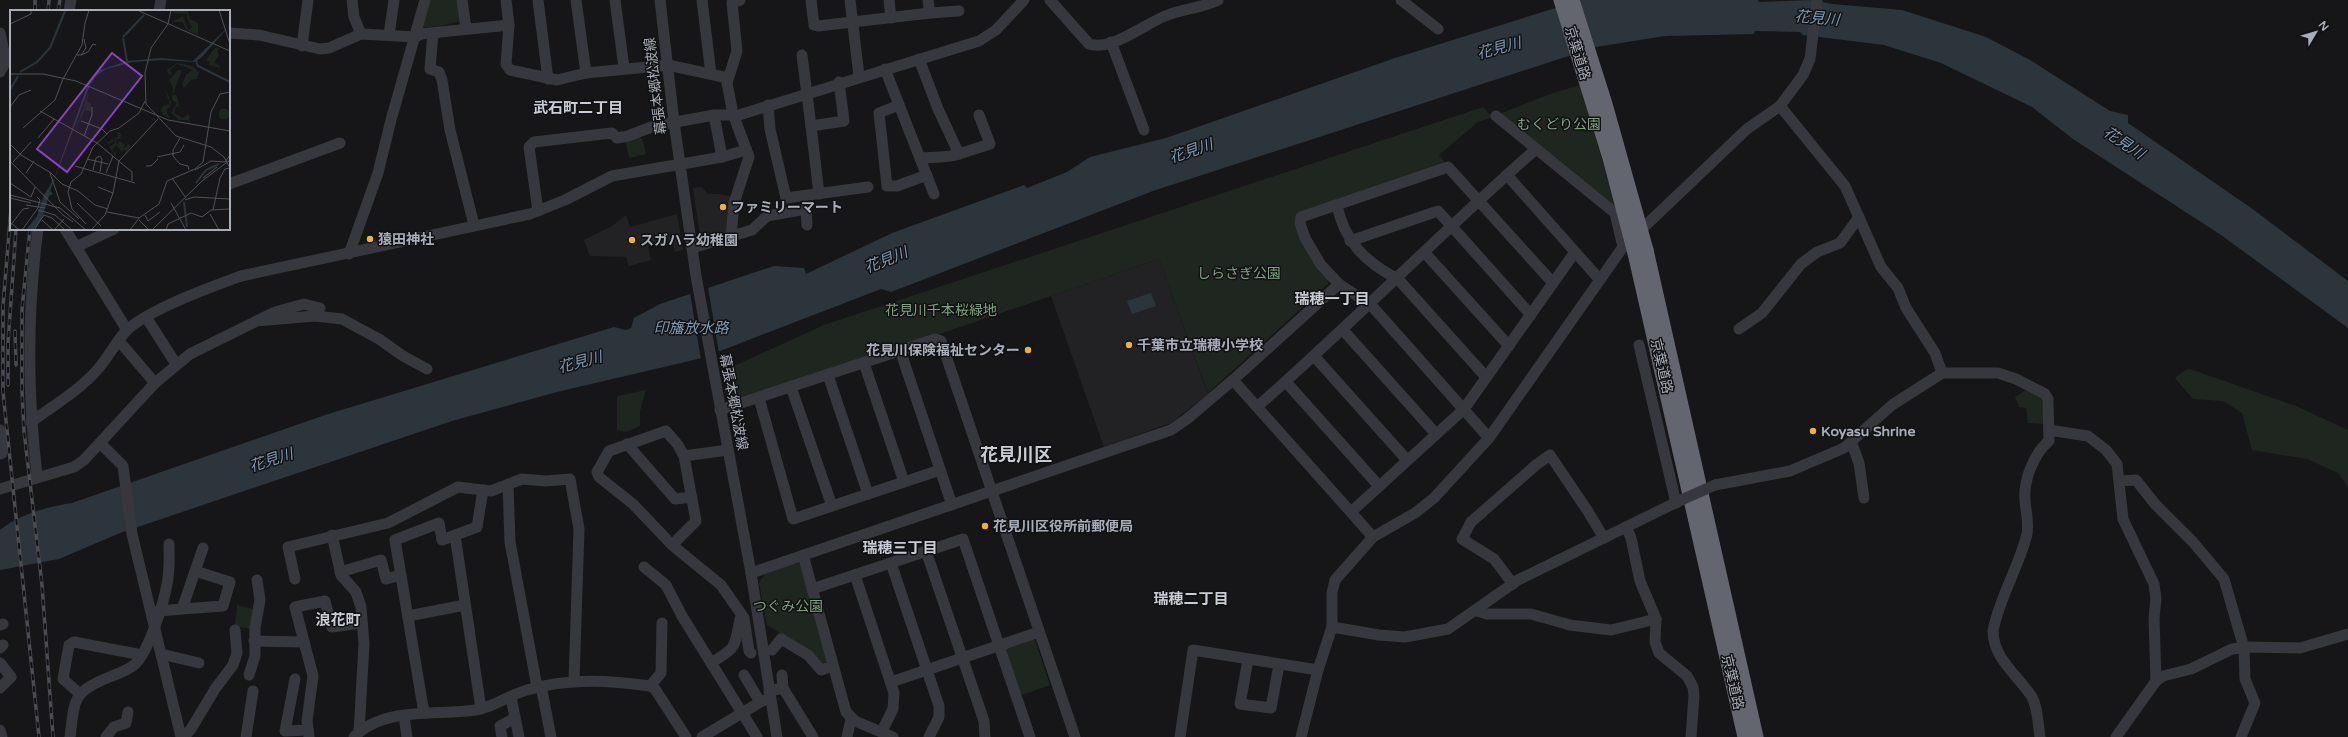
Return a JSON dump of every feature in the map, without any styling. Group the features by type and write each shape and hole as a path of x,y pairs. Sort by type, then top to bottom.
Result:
{"highway":[{"name":"京葉道路","path":"1561,0 1604,136 1635,250 1756,737"},
{"name":"京葉道路","path":"1572,0 1607,111 1635,250 1745,737"}],"street":[{"path":"69,10 71,0"},
{"path":"159,10 161,0"},
{"path":"302,46 308,0"},
{"path":"352,0 354,17 361,34"},
{"path":"389,35 394,0"},
{"path":"349,254 378,174 391,120 416,37 425,0"},
{"path":"462,0 466,28"},
{"path":"506,0 509,25 507,68 548,79 562,80 586,73 624,68 668,65 728,78"},
{"path":"538,0 548,79"},
{"path":"576,0 586,73"},
{"path":"615,0 624,68"},
{"name":"幕張本郷松波線","path":"660,0 674,122 696,276 751,573 777,737"},
{"path":"702,0 711,74"},
{"path":"731,237 734,203 749,157 733,114 728,78 737,51 732,3 740,0"},
{"path":"811,0 814,25 818,26 954,9"},
{"path":"850,0 859,76"},
{"path":"889,0 891,18"},
{"path":"928,0 930,13"},
{"path":"538,211 529,147 534,142 612,133 617,138 628,136 640,130 674,122 714,115 738,115 806,92 979,41 988,36 1024,0"},
{"path":"1050,0 1089,44 1096,46 1111,42 1163,17 1218,0"},
{"path":"1401,0 1438,29"},
{"path":"1301,737 1318,670 1332,627 1332,593 1335,580 1373,537 1415,513 1434,498 1489,438 1600,280 1635,250 1747,129 1780,106 1802,75 1810,59 1817,0"},
{"path":"230,33 259,35 320,49 329,48 361,34 416,37 433,32 509,25"},
{"path":"433,32 430,69 439,72 442,80 450,130 474,225"},
{"path":"0,33 6,61 0,72"},
{"path":"1111,42 1144,130"},
{"path":"799,54 811,126 819,194"},
{"path":"919,59 938,109 959,154"},
{"path":"885,69 934,194"},
{"path":"811,126 844,121 839,82"},
{"path":"768,105 770,129 786,198 794,211"},
{"path":"899,105 879,113 887,186 897,186 927,175"},
{"path":"1780,106 1846,186 1881,267 1898,288 1906,308 1935,353 1942,373"},
{"path":"714,115 722,157"},
{"path":"920,158 940,156 946,158 969,153 990,144 979,115"},
{"path":"1496,116 1615,213 1635,250"},
{"path":"230,184 340,143"},
{"path":"1257,406 1286,382 1343,330 1479,200 1536,149"},
{"path":"31,422 87,382 127,330 146,317 209,288 241,276 349,254 474,225 500,221 538,211 612,176 680,163 722,157 746,150"},
{"path":"1489,438 1371,304 1339,284 1313,253 1300,223 1302,217 1448,167 1553,284"},
{"path":"1507,175 1600,280"},
{"path":"786,198 868,187"},
{"path":"1337,205 1339,217 1350,241 1367,260 1398,279 1486,377"},
{"path":"692,248 752,230 767,216 806,209 807,225"},
{"path":"1350,241 1438,211 1531,315"},
{"path":"1739,329 1762,313 1801,264 1817,252 1840,243 1859,217"},
{"path":"36,475 31,422 29,311 38,230"},
{"path":"66,230 127,330"},
{"path":"76,247 112,230"},
{"path":"1351,512 1464,409 1575,252"},
{"path":"1425,253 1509,346"},
{"path":"751,573 1171,430 1187,420 1339,284"},
{"path":"0,488 74,467 100,443 155,383 176,364 190,354 256,320 275,312 304,304 320,308 315,316 342,319 379,339 403,356 427,369"},
{"path":"146,317 176,364"},
{"path":"1343,330 1436,434"},
{"path":"720,410 935,339 942,344 1075,737"},
{"path":"119,341 155,383"},
{"path":"1639,345 1677,502"},
{"path":"900,350 952,505"},
{"path":"1314,356 1407,460"},
{"path":"864,363 904,482"},
{"path":"1332,627 1379,635 1405,637 1448,629 1477,611 1513,584 1677,502 1715,485 1790,471 1821,459 1852,444 1892,405 1942,373 1998,373 2022,382 2045,394 2048,399 2049,441 2041,447 2030,469 2024,500 2028,514 2026,535 2017,567 1993,631 1993,638 2004,664 2032,698 2040,737"},
{"path":"828,375 868,494"},
{"path":"1233,380 1373,537"},
{"path":"1286,382 1379,486"},
{"path":"791,387 832,506"},
{"path":"760,398 793,519 940,470"},
{"path":"0,430 2,453 0,454"},
{"path":"2049,430 2088,436 2106,450 2117,464 2123,519 2154,584 2156,599 2154,618 2156,681"},
{"path":"672,545 696,521 684,456 678,445 666,431 608,451 597,472 599,477 633,504 672,545 721,585 744,618 749,652 751,653"},
{"path":"100,443 121,463 126,477 132,534 153,628 182,737 192,729 215,689 233,666 237,654 235,630"},
{"path":"627,444 675,499 692,497"},
{"path":"1852,444 1859,463 1864,498"},
{"path":"684,456 728,450"},
{"path":"1513,584 1494,559 1462,539 1471,522 1536,465 1550,455 1604,538"},
{"path":"295,579 288,547 332,535 388,523 458,487 491,491 522,479 546,481 570,479 579,529 574,681"},
{"path":"2120,481 2136,480 2155,504 2193,542 2224,579 2244,648 2245,679 2255,703 2241,737"},
{"path":"508,484 510,542 550,737"},
{"path":"424,713 395,540 439,523 442,540 477,527 483,490"},
{"path":"1626,527 1631,538 1640,581 1656,619 1654,637 1659,653 1687,676 1693,688 1694,696 1690,737"},
{"path":"332,535 340,572 359,598 364,644 356,734"},
{"path":"455,535 481,709"},
{"path":"812,589 963,539 1030,737"},
{"path":"70,737 74,707 80,694 91,684 127,670 134,665 142,655 160,611 168,583 169,544"},
{"path":"182,609 204,548"},
{"path":"926,551 984,721 985,737"},
{"path":"803,555 846,712 851,719 894,737"},
{"path":"340,572 381,560 386,579 401,575"},
{"path":"891,563 939,706 939,717 929,737"},
{"path":"644,566 666,585 711,663 757,737"},
{"path":"160,611 223,606 230,582 195,571"},
{"path":"855,575 891,682 895,700 882,731"},
{"path":"249,675 255,656 254,641 260,600 257,580"},
{"path":"295,679 285,731 308,734 313,676 295,607 325,601 332,627 362,623"},
{"path":"408,616 465,605"},
{"path":"1477,611 1487,614 1531,614 1570,625 1611,630 1656,619"},
{"path":"711,663 733,649 738,639 741,615"},
{"path":"650,686 661,673 662,623"},
{"path":"891,682 1039,632"},
{"path":"2116,737 2156,681 2163,676 2191,669 2232,649 2300,648 2348,634"},
{"path":"772,650 781,639 808,655 821,670 833,666"},
{"path":"254,641 303,642"},
{"path":"80,694 63,679 69,645 74,642 142,655"},
{"path":"1180,737 1193,650 1279,665 1318,670"},
{"path":"161,654 199,663"},
{"path":"1248,660 1240,704 1271,708 1279,665"},
{"path":"0,663 11,677 0,688"},
{"path":"744,675 760,702"},
{"path":"782,676 783,688 813,737"},
{"path":"356,734 376,722 424,713 481,709 539,687 574,681 650,686 655,689 686,737"},
{"path":"702,737 760,702 770,694 783,688"},
{"path":"246,737 253,691"},
{"path":"502,737 500,726 517,728 511,697"},
{"path":"106,737 114,727 126,723 128,712"},
{"path":"404,716 407,737"},
{"path":"847,737 851,719"},
{"path":"0,730 2,737"}],"shaded area":[{"path":"702,187 708,194 719,194 734,197 729,233 701,243 693,188"},
{"name":"スガハラ幼稚園","path":"677,214 683,250 675,252 672,240 648,247 651,260 629,266 626,257 590,256 584,240 612,226 626,215 630,227"},
{"name":"千葉市立瑞穂小学校","path":"1159,259 1208,394 1171,423 1104,447 1051,296"}],"green space":[{"path":"429,0 459,0 461,21 441,26 422,28"},
{"name":"むくどり公園","path":"1580,85 1617,211 1499,114 1553,93"},
{"path":"1483,107 1492,117 1478,122 1439,155 1446,164 1296,220 1329,280 1328,284 1208,393 1159,259 735,404 727,394 723,371 824,325"},
{"path":"637,134 643,141 646,154 629,158 625,140"},
{"path":"2190,369 2296,406 2348,430 2348,487 2338,473 2307,459 2252,450 2242,413 2223,401 2193,399 2175,378 2185,370"},
{"path":"646,390 640,411 640,426 626,432 617,430 617,396"},
{"path":"2026,390 2045,401 2045,424 2028,423 2026,408 2019,407 2015,397"},
{"name":"つぐみ公園","path":"798,563 802,565 828,660 827,662 821,663 808,651 767,625 759,583 765,573"},
{"path":"237,605 253,609 250,629 235,626"},
{"path":"1031,638 1035,640 1050,685 1019,696 1005,647"}],"water":[{"name":"印旛放水路","path":"1581,0 1758,0 1759,2 1813,0 1832,4 1902,10 1986,37 2030,60 2110,111 2128,115 2128,123 2254,210 2348,281 2348,328 2221,235 2073,139 2032,107 1941,63 1884,45 1803,35 1800,32 1755,31 1754,34 1665,36 1596,47 1153,191 891,292 881,289 702,358 557,392 452,421 120,533 59,559 0,570 0,530 25,515 72,503 325,415 614,327 626,330 631,328 634,318 660,304 774,266 804,268 806,274 892,233 1024,185 1027,188 1067,172 1090,157 1166,138 1395,58"},
{"path":"1151,293 1156,306 1132,314 1127,301"}],"pier":[{"path":"708,287 719,353 701,360 690,293"}],"railway":[{"path":"35,0 35,10"},
{"path":"48,10 49,0"},
{"path":"58,10 60,0"},
{"path":"10,220 3,306 3,392 39,737"},
{"path":"8,385 8,343 16,230"},
{"path":"30,230 22,309 22,391 24,431 42,585 53,737"},
{"path":"15,331 16,365"}],"place":[{"name":"ファミリーマート","path":"723,207"},
{"name":"猿田神社","path":"370,239"},
{"name":"スガハラ幼稚園","path":"632,240"},
{"name":"千葉市立瑞穂小学校","path":"1129,345"},
{"name":"花見川保険福祉センター","path":"1028,350"},
{"name":"Koyasu Shrine","path":"1813,431"},
{"name":"花見川区役所前郵便局","path":"985,526"}],"district":[{"name":"武石町二丁目","path":"578,108"},
{"name":"瑞穂一丁目","path":"1332,299"},
{"name":"花見川区","path":"1016,455"},
{"name":"瑞穂三丁目","path":"900,548"},
{"name":"瑞穂二丁目","path":"1191,599"},
{"name":"浪花町","path":"338,620"}],"water label":[{"name":"花見川","path":"1817,18"},
{"name":"花見川","path":"1499,48"},
{"name":"花見川","path":"2124,143"},
{"name":"花見川","path":"1191,151"},
{"name":"花見川","path":"886,260"},
{"name":"花見川","path":"580,362"},
{"name":"花見川","path":"271,460"}],"park label":[{"name":"しらさぎ公園","path":"1239,273"},
{"name":"花見川千本桜緑地","path":"941,310"}]}
